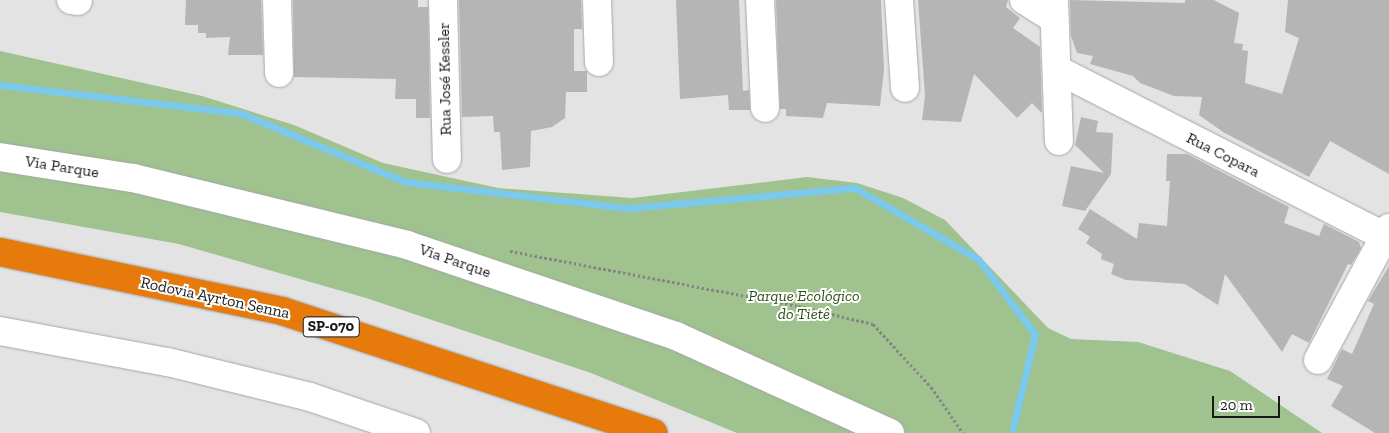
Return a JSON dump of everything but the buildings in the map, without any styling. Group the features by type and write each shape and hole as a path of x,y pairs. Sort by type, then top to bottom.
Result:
{"highway":[{"name":"Rodovia Ayrton Senna","path":"0,252 282,311 654,433"}],"street":[{"path":"277,0 279,73"},
{"name":"Rua José Kessler","path":"443,0 447,158"},
{"path":"597,0 598,62"},
{"path":"760,0 765,108"},
{"path":"899,0 905,88"},
{"path":"1024,0 1054,9 1060,141"},
{"name":"Rua Copara","path":"1058,70 1387,235"},
{"name":"Via Parque","path":"0,157 133,178 407,245 676,336 890,433"},
{"path":"1318,360 1387,235"},
{"path":"0,331 168,362 310,397 416,433"}],"green space":[{"name":"Parque Ecológico do Tietê","path":"0,51 202,96 294,125 383,163 498,188 632,198 807,177 857,183 903,198 945,220 1048,328 1071,339 1138,342 1230,371 1322,433 737,433 591,373 366,298 179,244 0,212"}],"waterway":[{"path":"0,85 240,113 406,182 629,208 855,188 978,259 1035,334 1013,428"}]}
